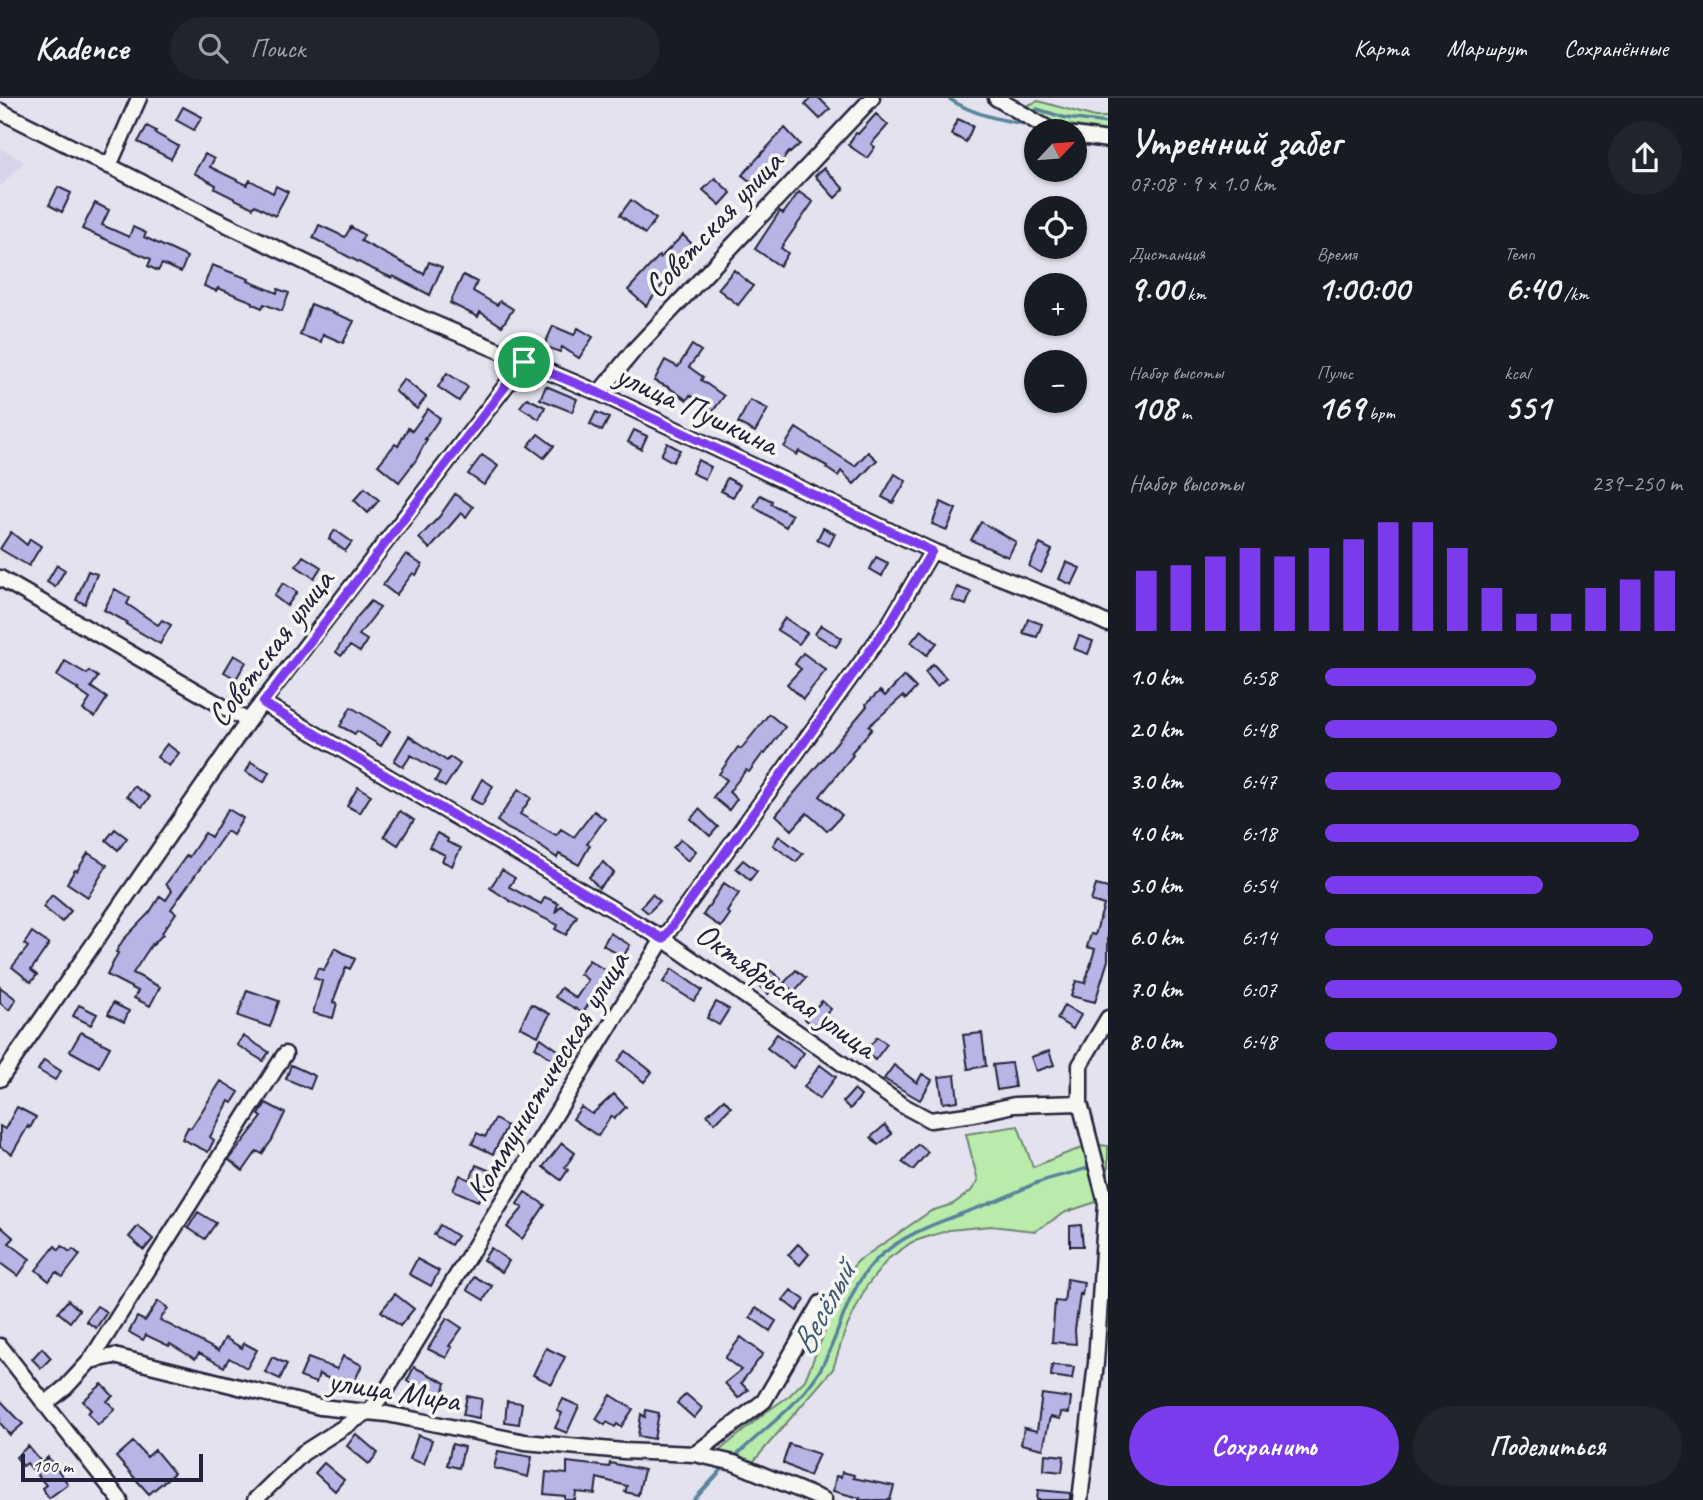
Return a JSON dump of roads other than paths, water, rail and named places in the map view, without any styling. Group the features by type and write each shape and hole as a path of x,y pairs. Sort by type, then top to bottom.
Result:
{"street":[{"path":"109,166 139,98"},
{"name":"Советская улица","path":"599,393 635,349 872,98"},
{"path":"996,98 1031,119"},
{"name":"улица Пушкина","path":"0,111 419,317 599,393 932,551 1051,597 1108,624"},
{"path":"1087,137 1108,140"},
{"name":"Советская улица","path":"0,1079 248,721 524,362"},
{"name":"Коммунистическая улица","path":"255,1500 303,1453 369,1411 386,1391 663,939 891,621 932,551"},
{"path":"0,578 248,721"},
{"name":"Октябрьская улица","path":"263,703 663,939 795,1028 902,1105 930,1120 1014,1105 1080,1103"},
{"path":"1080,1500 1096,1363 1107,1203 1080,1103 1080,1065 1105,1029 1108,1018"},
{"path":"45,1404 90,1361 285,1054"},
{"path":"695,1454 764,1401 821,1303"},
{"path":"0,1346 120,1500"},
{"name":"улица Мира","path":"90,1361 114,1356 320,1407 369,1411 525,1441 623,1451 695,1454 728,1462 824,1500"}],"waterway":[{"path":"948,98 977,113 1024,124"},
{"path":"1035,115 1037,109 1066,118 1108,123"},
{"name":"Весёлый","path":"734,1458 788,1408 817,1375 856,1287 875,1261 887,1250 930,1226 1042,1181 1093,1166"},
{"name":"Весёлый","path":"694,1500 726,1465"}]}
